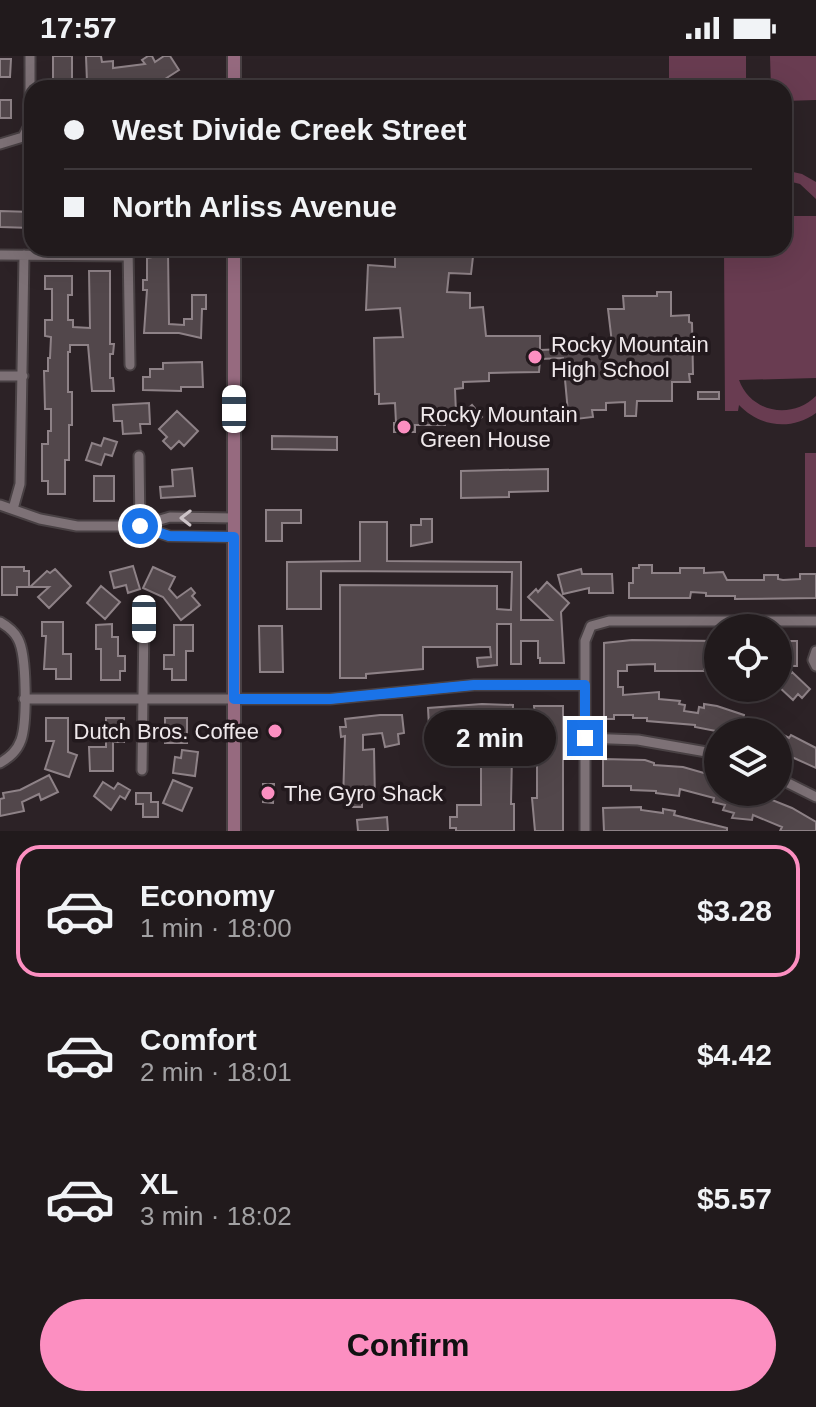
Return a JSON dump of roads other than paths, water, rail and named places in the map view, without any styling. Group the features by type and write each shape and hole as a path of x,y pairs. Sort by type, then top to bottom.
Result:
{"main road":[{"path":"234,56 234,80"},
{"path":"234,256 234,831"}],"street":[{"path":"30,56 30,80"},
{"path":"0,144 24,135"},
{"path":"0,255 24,255 20,484 13,509"},
{"path":"128,256 130,365"},
{"path":"0,376 23,376"},
{"path":"139,456 140,526"},
{"path":"0,505 40,519 77,526 140,526 170,517 234,518"},
{"path":"140,526 169,536 234,537"},
{"path":"142,770 144,619"},
{"path":"585,831 585,641 591,626 609,621 816,621"},
{"path":"0,622 9,627 20,641 24,699 24,726 20,743 11,756 0,763"},
{"path":"816,651 813,660 816,666"},
{"path":"24,699 330,699 474,685 585,685"},
{"path":"585,738 638,740 704,752"},
{"path":"792,785 816,797"}],"place":[{"name":"Rocky Mountain High School","path":"535,357"},
{"name":"Rocky Mountain Green House","path":"404,427"},
{"name":"Dutch Bros. Coffee","path":"275,731"},
{"name":"The Gyro Shack","path":"268,793"}]}
